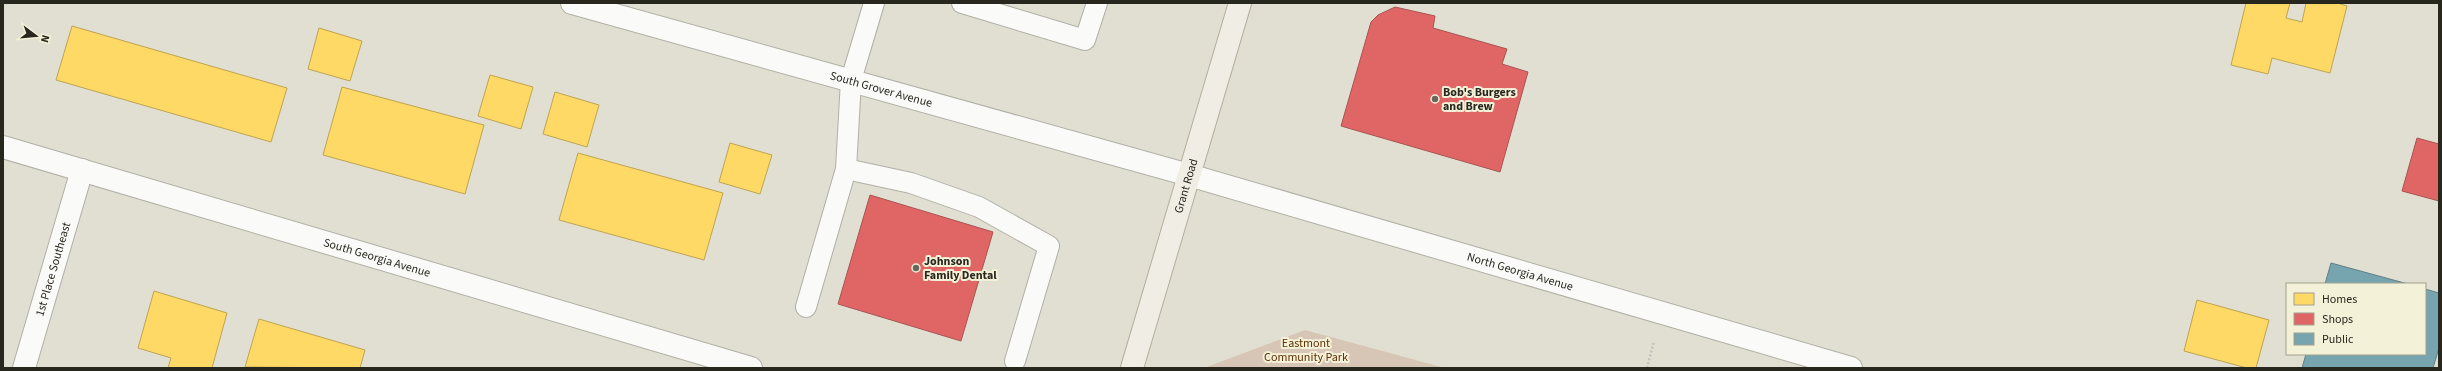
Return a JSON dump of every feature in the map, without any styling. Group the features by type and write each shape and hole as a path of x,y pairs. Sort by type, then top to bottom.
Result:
{"main road":[{"name":"Grant Road","path":"1132,368 1240,3"}],"street":[{"name":"South Grover Avenue","path":"572,3 605,7 851,80 1189,175"},
{"name":"South Georgia Avenue","path":"3,147 751,368"},
{"name":"1st Place Southeast","path":"24,368 82,170"},
{"name":"North Georgia Avenue","path":"1189,175 1851,368"}],"lane":[{"path":"806,307 846,169 851,80 874,3"},
{"path":"962,3 1085,40 1097,3"},
{"path":"846,169 911,183 979,207 1048,246 1015,361"}],"green space":[{"name":"Eastmont Community Park","path":"1305,330 1445,368 1204,368"}],"building: Homes":[{"path":"2246,3 2290,3 2286,18 2302,22 2306,3 2337,3 2347,6 2330,73 2272,58 2268,74 2231,65"},
{"path":"72,26 287,88 271,142 56,80"},
{"path":"319,28 362,41 350,81 308,69"},
{"path":"490,75 533,87 521,129 478,116"},
{"path":"342,87 484,125 465,194 323,155"},
{"path":"555,92 599,105 587,147 543,134"},
{"path":"730,143 772,155 760,194 719,182"},
{"path":"578,153 723,193 704,260 559,220"},
{"path":"154,291 227,313 212,368 168,368 171,358 138,348"},
{"path":"2197,300 2269,320 2256,368 2247,368 2184,351"},
{"path":"259,319 365,350 360,368 245,367"}],"building: Shops":[{"name":"Bob's Burgers and Brew","path":"1395,7 1435,16 1433,28 1507,49 1502,64 1528,72 1500,172 1341,126 1371,22 1378,15"},
{"path":"2417,138 2439,144 2439,201 2402,191"},
{"name":"Johnson Family Dental","path":"870,195 993,232 961,341 838,304"}],"building: Public":[{"path":"2331,263 2404,283 2325,283"},
{"path":"2426,289 2439,293 2439,348 2433,368 2302,368 2306,355 2426,355"}],"place":[{"name":"Bob's Burgers and Brew","path":"1435,99"},
{"name":"Johnson Family Dental","path":"916,268"}]}
